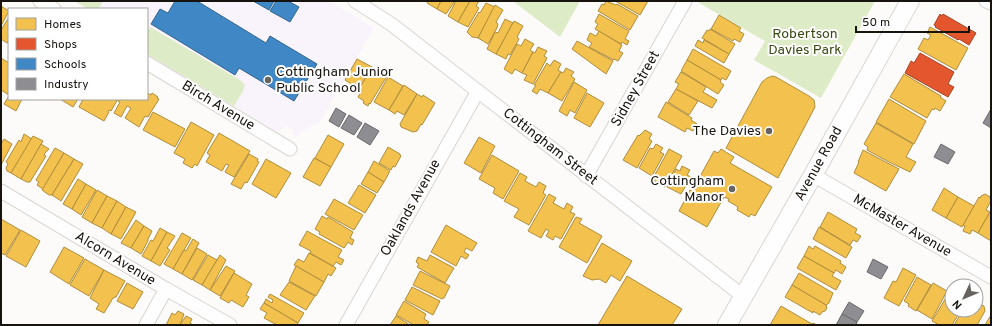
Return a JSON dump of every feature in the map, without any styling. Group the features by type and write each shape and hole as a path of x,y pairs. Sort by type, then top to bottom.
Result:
{"main road":[{"name":"Avenue Road","path":"727,325 910,1"}],"street":[{"path":"40,1 52,8"},
{"name":"Cottingham Street","path":"355,1 391,24 743,296"},
{"name":"Sidney Street","path":"586,176 685,1"},
{"path":"986,1 991,3"},
{"name":"Birch Avenue","path":"148,64 290,149"},
{"name":"Oaklands Avenue","path":"346,325 478,91"},
{"name":"McMaster Avenue","path":"813,175 991,277"},
{"name":"Alcorn Avenue","path":"1,191 166,289 230,325"},
{"path":"146,325 166,289"}],"shaded area":[{"name":"Cottingham Junior Public School","path":"103,1 329,1 374,28 320,122 312,125 294,138 293,130 285,126 278,132 148,55 148,8 99,8"}],"green space":[{"path":"74,1 103,1 99,8 86,8"},
{"path":"513,1 580,1 560,37"},
{"name":"Robertson Davies Park","path":"700,1 875,1 821,98 754,60 765,41 699,3"},
{"path":"150,27 240,80 245,85 234,106 148,55 148,30"}],"building: Homes":[{"path":"428,1 441,1 437,9 427,3"},
{"path":"441,1 455,1 446,14 437,9"},
{"path":"456,1 470,1 458,22 448,16"},
{"path":"470,1 479,1 476,6 479,8 468,27 458,22"},
{"path":"606,1 616,5 617,4 638,16 630,30 598,11 602,4 604,5"},
{"path":"615,1 648,1 640,15"},
{"path":"486,3 495,7 478,38 472,37 467,32"},
{"path":"495,5 503,10 496,22 498,24 497,28 488,44 478,38"},
{"path":"1,6 8,10 8,13 1,26"},
{"path":"599,14 629,31 625,39 629,41 627,45 622,42 621,44 595,29 598,24 595,22"},
{"path":"719,15 741,28 739,31 744,34 740,42 734,39 733,41 711,29"},
{"path":"8,19 7,43 1,39 1,30"},
{"path":"505,19 513,23 496,54 487,49 495,32 498,33"},
{"path":"514,21 523,26 517,37 519,39 506,59 496,54"},
{"path":"930,27 968,48 956,70 918,49 924,38 928,40 931,35 927,33"},
{"path":"710,29 735,44 729,54 702,38 707,30 709,31"},
{"path":"599,31 622,45 619,51 623,53 618,61 589,47 592,43 587,40 590,33 596,36"},
{"path":"525,39 534,44 530,50 533,52 522,73 515,69 512,74 504,69 517,44 521,46"},
{"path":"698,40 703,43 704,40 729,54 724,63 695,46"},
{"path":"577,41 613,61 606,74 572,49"},
{"path":"538,47 547,51 544,56 547,58 533,84 524,80 527,75 522,73 533,52 535,53"},
{"path":"693,49 731,71 726,80 722,78 721,80 687,60"},
{"path":"1,58 8,62 8,94 1,90"},
{"path":"357,59 372,67 359,89 345,80"},
{"path":"554,60 561,64 558,70 561,72 548,93 540,89 537,94 532,91 547,63 550,66"},
{"path":"687,60 721,80 720,82 724,85 718,94 681,71"},
{"path":"372,67 387,76 368,106 358,97 362,90 359,89"},
{"path":"566,68 574,72 571,76 575,79 562,101 548,93 561,72 563,73"},
{"path":"681,72 706,87 703,92 717,100 712,108 676,89 679,84 675,82"},
{"path":"904,74 941,96 940,97 946,101 940,111 935,108 934,110 932,109 927,118 890,97"},
{"name":"The Davies","path":"772,76 809,96 814,100 815,107 778,178 726,148 762,82"},
{"path":"388,77 403,86 389,110 374,102"},
{"path":"574,82 587,90 575,113 570,110 567,116 559,111"},
{"path":"404,85 417,94 404,115 397,111 395,114 389,110"},
{"path":"676,89 698,101 689,115 668,102"},
{"path":"152,93 159,99 148,117 145,116 139,127 125,118 131,108 127,106 121,117 114,113 120,102 118,101 148,100 148,94 151,95"},
{"path":"587,93 604,103 590,127 574,118"},
{"path":"417,94 422,97 423,95 435,103 422,125 421,124 417,131 413,132 401,127 400,124"},
{"path":"8,98 8,100 22,100 16,111 4,104"},
{"path":"889,99 926,121 914,144 876,122"},
{"path":"62,100 77,100 73,107"},
{"path":"82,100 117,100 111,111 109,110 104,121 79,107"},
{"path":"666,102 692,118 691,120 697,124 693,131 687,128 685,132 658,117"},
{"path":"153,112 185,129 175,147 143,130"},
{"path":"191,122 214,135 197,166 195,164 192,168 183,163 185,159 174,153"},
{"path":"876,123 913,144 906,157 916,162 910,172 867,150 868,147 864,144"},
{"path":"645,130 652,134 649,139 652,141 637,168 623,160 638,135 639,136"},
{"path":"219,133 250,151 234,177 225,172 229,165 226,164 222,171 206,162 210,155 207,153"},
{"path":"24,134 32,139 11,173 7,171 6,168 8,164 6,162 19,140 21,142"},
{"path":"328,135 344,144 331,167 315,158"},
{"path":"33,136 43,141 21,179 11,173"},
{"path":"479,137 495,146 481,173 464,163"},
{"path":"4,139 12,144 1,165 1,144"},
{"path":"41,144 49,149 45,153 44,155 46,156 30,182 27,182 21,179"},
{"path":"656,144 663,148 660,152 664,154 652,176 639,168 650,148 653,149"},
{"path":"388,147 401,156 395,167 393,166 391,170 379,163"},
{"path":"55,148 64,153 43,189 37,185 39,182 36,180"},
{"path":"669,149 682,156 665,187 652,180"},
{"name":"Cottingham Manor","path":"721,149 734,157 730,163 772,187 755,216 751,214 749,217 737,210 738,207 728,201 729,199 724,197 707,227 679,211 714,151 718,153"},
{"path":"863,150 899,169 886,191 854,173"},
{"path":"64,153 74,159 52,195 49,195 42,190"},
{"path":"249,154 258,159 257,161 259,162 247,183 245,182 241,189 231,184"},
{"path":"492,155 519,171 503,199 493,193 495,188 479,179"},
{"path":"314,158 331,167 320,186 303,177"},
{"path":"74,159 83,164 61,201 52,195"},
{"path":"266,159 291,173 276,198 252,184"},
{"path":"374,161 390,171 384,182 368,172"},
{"path":"682,166 690,170 687,175 691,177 681,194 667,187 676,169 680,171"},
{"path":"368,172 384,182 377,193 361,184"},
{"path":"520,173 527,177 525,181 536,187 539,182 546,186 543,193 546,195 529,225 514,217 519,209 504,201"},
{"path":"78,179 86,184 72,209 63,204"},
{"path":"86,184 96,190 81,215 72,209"},
{"path":"359,185 376,195 365,213 348,203"},
{"path":"944,188 958,197 946,218 932,210"},
{"path":"97,190 107,196 92,223 82,217"},
{"path":"549,194 556,198 553,203 564,209 567,203 573,207 570,212 575,214 561,239 555,236 553,240 546,236 549,231 546,229 541,238 528,231"},
{"path":"985,194 990,197 991,201 986,210 990,212 978,233 972,230 970,234 963,231 965,226 963,225 979,197 980,198"},
{"path":"107,196 117,201 102,228 92,223"},
{"path":"958,197 974,206 962,227 946,218"},
{"path":"334,199 363,215 354,230 325,214"},
{"path":"117,201 126,207 111,234 102,228"},
{"path":"126,207 136,212 121,239 111,234"},
{"path":"828,212 857,229 855,233 861,236 857,242 853,240 850,245 820,227"},
{"path":"990,212 991,213 991,241 978,233"},
{"path":"322,216 327,219 328,217 353,232 350,238 354,240 352,245 348,242 344,248 319,234 320,232 315,229"},
{"path":"576,217 582,219 579,223 602,236 587,263 559,247"},
{"path":"1,219 20,230 5,255 1,253"},
{"path":"136,220 144,226 131,248 121,243"},
{"path":"446,225 477,243 472,251 466,248 464,252 469,255 466,259 461,256 456,266 431,252"},
{"path":"144,226 152,231 141,254 131,248"},
{"path":"819,227 852,247 846,258 813,239"},
{"path":"160,228 167,232 151,261 142,256"},
{"path":"21,230 40,241 26,267 6,256"},
{"path":"307,231 342,250 338,257 344,260 341,265 336,262 333,266 310,253 311,251 299,245"},
{"path":"167,232 175,236 167,248 170,250 160,266 151,261"},
{"path":"182,233 191,238 173,269 164,264"},
{"path":"193,239 199,243 182,274 173,269 184,250 186,251"},
{"path":"602,243 632,261 620,281 611,275 606,283 599,279 592,280 583,276"},
{"path":"809,246 813,249 815,246 841,261 840,263 846,267 842,274 836,270 834,273 804,256"},
{"path":"64,247 84,258 69,284 50,272"},
{"path":"197,248 207,254 192,280 182,274"},
{"path":"309,253 336,268 331,276 328,274 324,282 294,265 298,259 304,262"},
{"path":"208,255 217,260 202,285 193,280"},
{"path":"220,255 226,260 210,290 202,285"},
{"path":"430,255 454,268 445,283 417,267 419,264 416,262 418,257 427,261"},
{"path":"804,256 834,273 832,276 841,281 836,290 797,268"},
{"path":"85,259 104,270 89,296 70,285"},
{"path":"226,266 235,271 220,296 210,290"},
{"path":"296,266 324,282 316,296 289,281"},
{"path":"903,268 916,275 899,306 884,298 893,281 896,282"},
{"path":"104,270 125,281 116,297 113,298 104,313 96,309 99,304 90,298"},
{"path":"420,271 450,286 444,298 442,299 413,285"},
{"path":"234,273 252,284 246,295 249,297 243,307 231,300 229,303 220,298"},
{"path":"799,273 833,293 829,303 826,305 792,285"},
{"path":"627,276 682,309 672,325 598,325"},
{"path":"917,277 931,285 916,311 908,306 909,304 904,301"},
{"path":"289,282 315,296 306,310 280,295"},
{"path":"127,283 143,292 133,309 117,301"},
{"path":"933,283 944,289 944,297 932,319 917,310"},
{"path":"792,285 826,305 827,308 825,311 820,315 813,311 813,313 785,297"},
{"path":"412,287 440,301 433,315 405,300"},
{"path":"270,294 304,313 298,323 264,303 266,299 272,303 273,300 268,297"},
{"path":"404,301 426,314 424,319 429,322 427,325 414,325 396,315"},
{"path":"944,301 944,318 956,318 952,325 939,325 932,321"},
{"path":"264,303 298,323 297,325 277,325 264,318 267,313 260,309"},
{"path":"781,306 812,324 817,325 770,325"},
{"path":"178,311 184,314 180,325 166,325 172,313 175,315"},
{"path":"991,315 991,325 985,325"},
{"path":"186,316 192,319 190,323 193,325 180,325"},
{"path":"396,316 410,325 390,325"},
{"path":"958,318 981,318 977,325 954,325"}],"building: Shops":[{"path":"940,14 942,16 943,14 976,33 969,45 935,27 936,26 934,25"},
{"path":"920,53 954,72 948,84 954,87 948,97 905,73 911,61 914,63"}],"building: Schools":[{"path":"175,1 197,1 266,43 270,36 317,64 294,101 239,68 235,75 151,24 160,9 168,13"},
{"path":"253,1 274,1 269,10"},
{"path":"276,1 288,1 299,7 290,22 270,11"}],"building: Industry":[{"path":"336,108 346,114 339,127 329,121"},
{"path":"991,109 991,128 983,123"},
{"path":"349,115 362,123 354,135 341,128"},
{"path":"365,123 379,131 370,145 357,137"},
{"path":"941,144 955,152 948,164 934,157"},
{"path":"873,259 888,267 881,279 867,272"},
{"path":"849,302 864,311 857,322 842,314"},
{"path":"842,314 857,322 856,325 836,325"}],"place":[{"name":"Cottingham Junior Public School","path":"268,80"},
{"name":"The Davies","path":"769,131"},
{"name":"Cottingham Manor","path":"732,189"}]}
